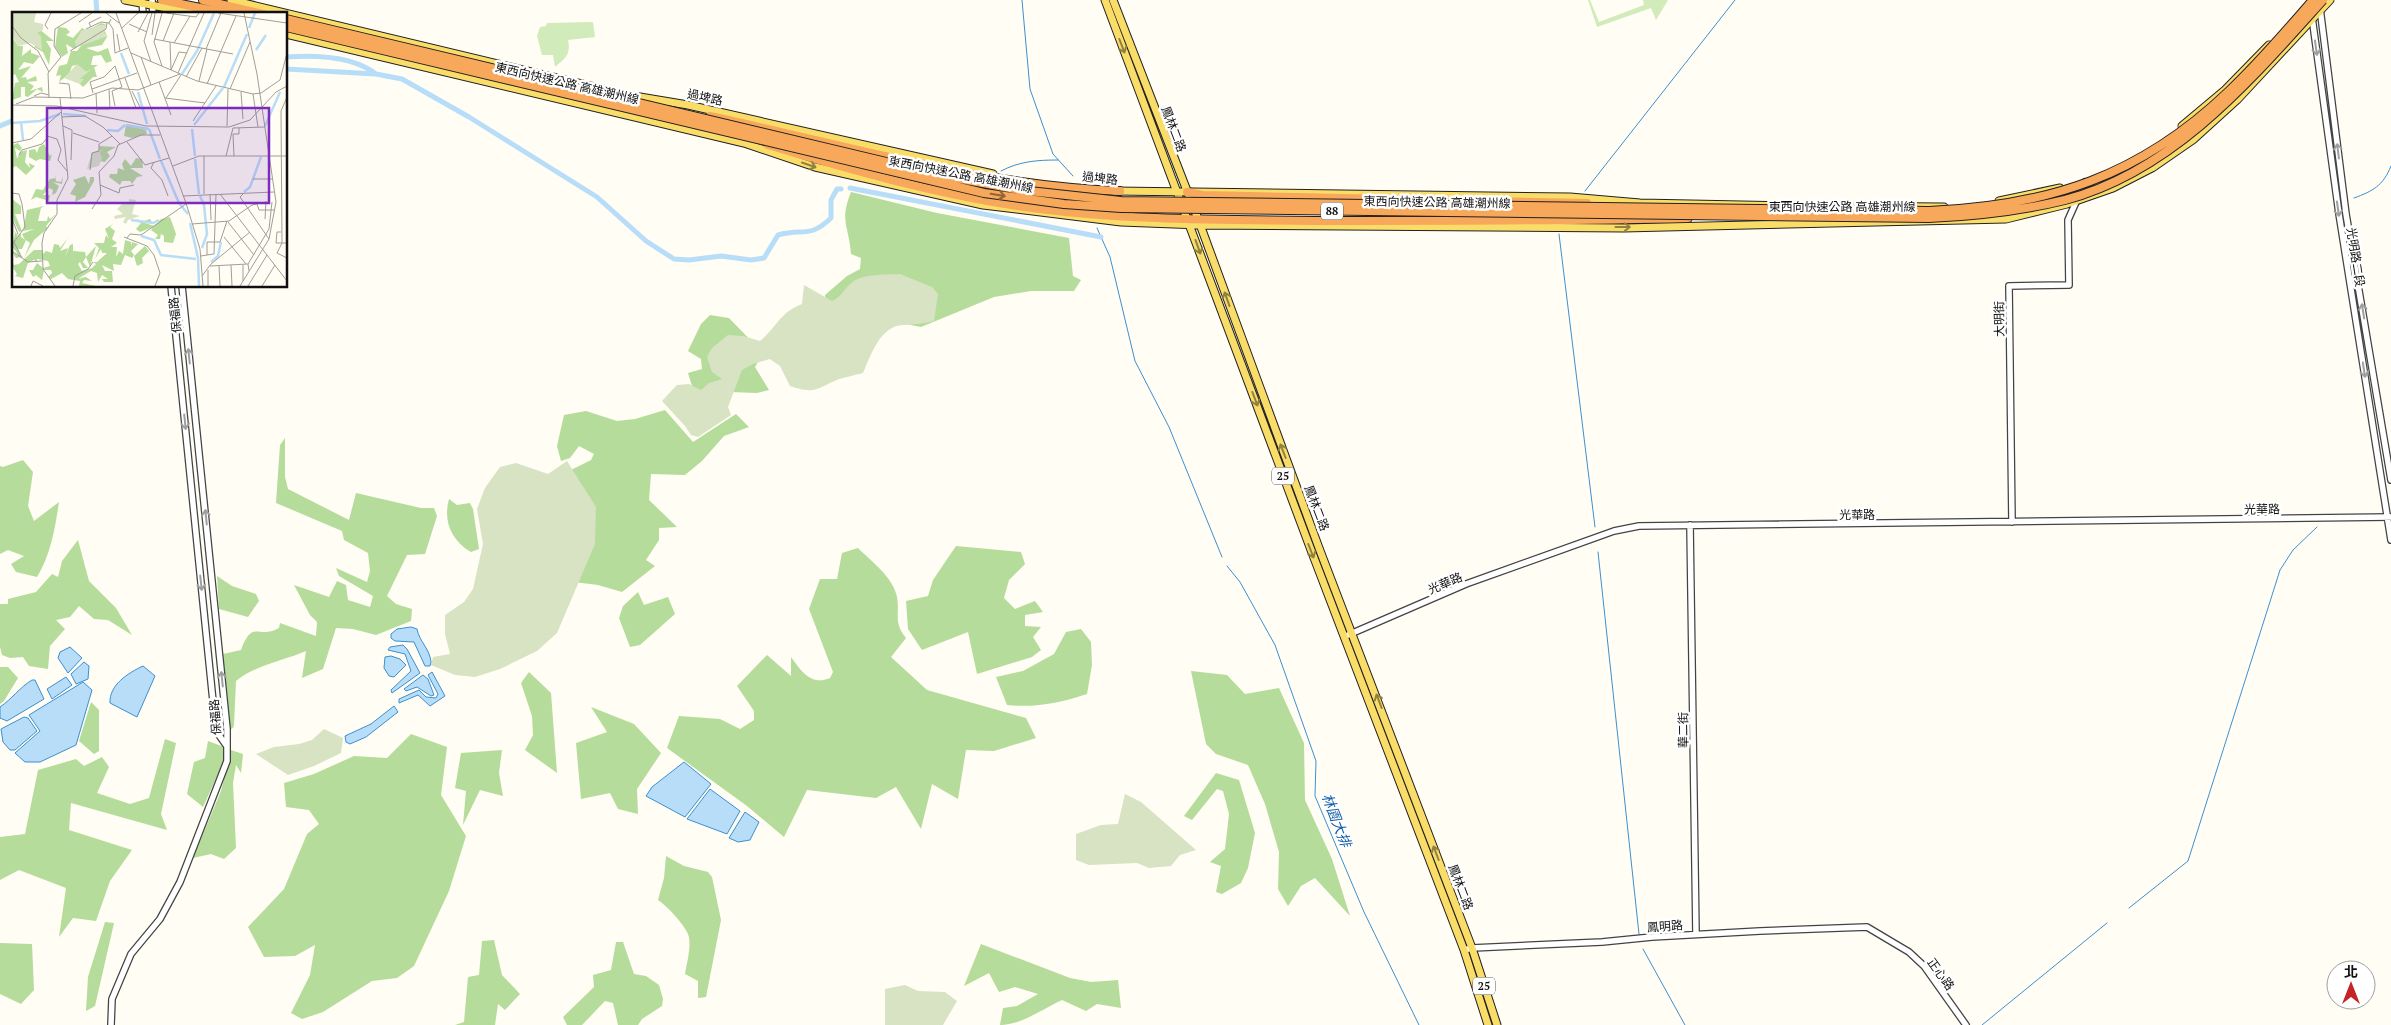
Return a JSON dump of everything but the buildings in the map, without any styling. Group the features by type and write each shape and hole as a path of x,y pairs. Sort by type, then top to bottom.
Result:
{"highway":[{"path":"162,0 219,12"},
{"path":"203,0 254,12"},
{"name":"東西向快速公路 高雄潮州線","path":"288,19 945,176 1064,196 1121,201 1945,210 1996,206 2063,192 2107,176 2146,156 2184,129 2228,92 2311,0"},
{"name":"東西向快速公路 高雄潮州線","path":"288,27 746,136 868,167 976,191 1064,204 1131,208 1707,216 1953,217 1999,213 2065,200 2111,183 2150,163 2190,135 2233,97 2321,0"},
{"path":"627,100 748,124 946,170 1073,190 1120,192"},
{"path":"746,136 756,141 866,174 967,196 1018,206 1109,215 1199,222 1573,220 1694,218 1707,216"},
{"path":"1187,192 1206,195 1510,200 1624,205 1638,208"}],"main road":[{"path":"125,0 152,3 190,12"},
{"name":"過埤路","path":"231,0 282,12"},
{"name":"鳳林二路","path":"1105,0 1464,950 1488,1025"},
{"name":"鳳林二路","path":"1113,0 1199,222 1316,539 1472,948 1497,1025"},
{"name":"過埤路","path":"288,13 628,94 688,105 947,165 1021,179 1120,192 1570,197 1650,204 1940,207 1996,202 2062,188 2144,153 2182,127 2225,90 2311,0"},
{"path":"1199,222 1624,228 2006,219 2077,201 2113,188 2152,168 2194,139 2237,100 2330,0"},
{"path":"288,34 744,143 815,168 974,203 1017,211 1102,220 1189,221"}],"street":[{"name":"光明路二段","path":"2311,0 2339,214 2389,517 2391,540"},
{"name":"光明路二段","path":"2321,0 2320,10 2346,214 2391,480"},
{"name":"大明街","path":"2012,522 2008,286 2069,285 2068,220 2086,179"},
{"name":"保福路","path":"171,288 216,731 226,745"},
{"name":"保福路","path":"182,288 228,729 226,745"},
{"name":"光華路","path":"1344,636 1466,584 1614,531 1652,525 2389,517"},
{"name":"華二街","path":"1690,526 1696,934"},
{"path":"111,1025 112,999 131,954 160,919 180,882 227,761 226,745"},
{"name":"鳳明路","path":"1464,950 1472,948 1602,942 1696,934 1867,927"},
{"name":"正心路","path":"1867,927 1909,952 1924,966 1966,1025"}],"green space":[{"path":"1588,0 1590,0 1599,22 1644,5 1643,0 1668,0 1656,20 1651,8 1597,27"},
{"path":"593,22 595,37 568,40 569,49 567,55 555,67 553,55 542,55 537,36 540,27 546,26 547,23"},
{"path":"851,192 937,213 1069,238 1073,276 1081,280 1074,291 1031,291 994,297 921,327 826,308 825,295 847,276 860,269 861,258 851,254 845,217 847,202"},
{"path":"900,274 932,287 938,294 934,321 903,325 888,330 877,343 863,373 839,379 816,389 806,390 790,386 780,366 770,359 753,364 742,370 728,407 731,415 698,437 691,435 662,401 677,385 689,384 701,390 709,383 722,379 712,372 707,357 712,348 728,335 743,336 760,341 783,316 802,304 804,285 832,301 849,285 860,278 873,275"},
{"path":"710,315 729,318 763,353 755,367 769,390 757,393 730,392 701,415 688,373 702,369 701,359 688,351 701,324"},
{"path":"665,410 693,442 736,414 749,427 724,436 702,461 685,475 651,474 649,500 677,527 659,528 659,540 646,560 655,566 622,592 598,585 558,580 543,484 591,460 594,454 579,446 570,458 561,461 557,446 564,415 586,411 617,421 635,419"},
{"path":"285,438 285,477 288,489 349,520 356,493 421,508 434,508 437,516 425,554 407,555 387,596 396,604 412,609 411,621 376,635 353,629 336,628 323,669 302,678 306,651 252,671 236,681 234,725 229,730 223,654 241,650 245,640 253,632 272,631 279,628 280,623 316,636 317,622 310,615 294,585 329,597 337,581 346,585 348,600 370,607 373,596 339,576 336,568 367,582 370,571 368,553 344,540 342,531 276,503 280,445"},
{"path":"23,460 33,472 28,506 34,521 59,502 49,550 37,577 16,572 11,564 24,556 8,550 0,554 0,466 3,467"},
{"path":"567,461 596,507 595,544 557,633 537,651 500,669 475,677 455,675 431,665 433,657 450,654 445,634 445,615 464,602 473,589 483,544 477,509 485,488 500,467 516,463 548,474"},
{"path":"449,499 457,505 470,503 473,509 479,549 471,552 458,542 454,536 450,529 447,515"},
{"path":"78,540 89,581 116,608 132,635 108,620 94,619 79,606 70,617 56,620 65,629 50,646 48,669 29,666 23,657 10,658 2,655 0,647 0,604 8,604 8,599 36,592 52,574 58,577 62,561"},
{"path":"956,546 1021,552 1025,564 1009,580 1004,598 1015,609 1035,601 1043,612 1025,615 1025,626 1041,627 1033,637 1041,650 1032,657 977,674 968,632 922,650 908,629 906,601 928,596 933,580"},
{"path":"858,548 887,576 895,590 898,603 898,623 906,638 891,657 927,690 1026,718 1036,738 994,751 966,750 958,799 932,784 921,829 896,787 876,798 807,790 784,837 747,806 667,748 679,716 720,719 740,729 754,720 754,711 737,686 767,655 791,676 791,657 803,672 812,679 823,680 830,678 833,672 809,609 820,579 837,579 842,553"},
{"path":"217,576 232,586 256,594 259,601 248,617 219,609"},
{"path":"638,592 644,605 668,597 675,614 640,645 630,647 619,618 623,606"},
{"path":"1081,629 1091,642 1092,665 1087,694 1047,704 1007,705 996,677 1023,671 1054,654 1066,632"},
{"path":"0,667 8,667 18,678 4,701 0,704"},
{"path":"1191,671 1227,675 1245,694 1279,688 1304,743 1305,800 1332,859 1350,916 1315,878 1301,886 1288,906 1278,889 1279,852 1265,804 1248,765 1216,754 1206,744"},
{"path":"529,672 551,693 557,773 525,750 533,735 532,716 521,683"},
{"path":"91,702 99,710 99,751 94,754 79,741"},
{"path":"591,707 634,724 661,753 637,789 638,814 618,809 610,793 581,799 576,743 607,732"},
{"path":"324,729 343,738 341,753 314,766 288,775 256,754 274,747 299,744 312,740"},
{"path":"411,734 447,747 441,795 466,836 449,891 414,966 397,978 372,981 323,1012 302,1019 291,1013 310,975 315,945 295,956 264,957 248,927 284,889 307,834 319,824 309,810 286,807 284,783 314,774 354,756 387,758"},
{"path":"165,739 176,743 161,814 167,830 71,803 69,830 132,850 110,881 96,921 73,918 59,937 66,888 19,870 0,880 0,837 25,834 38,770 76,759 84,766 102,757 109,767 97,793 130,804 149,798"},
{"path":"208,741 224,747 225,759 203,807 187,794 194,762 205,758"},
{"path":"231,750 243,754 241,773 236,765 233,783 236,848 224,859 211,854 193,858 221,791"},
{"path":"502,750 499,773 503,796 480,790 463,825 466,791 455,788 461,753"},
{"path":"1216,773 1239,780 1255,833 1248,868 1241,883 1222,894 1216,892 1221,866 1210,862 1225,849 1229,814 1223,791 1217,789 1192,820 1184,816"},
{"path":"1125,794 1141,802 1196,850 1180,855 1171,866 1149,868 1137,863 1089,865 1076,860 1076,834 1101,825 1118,824"},
{"path":"666,856 684,866 708,872 712,877 721,920 706,997 698,998 698,981 685,974 689,948 688,934 683,925 658,900 664,878"},
{"path":"105,922 114,923 95,1006 86,1011 88,977"},
{"path":"494,940 502,975 520,994 505,1010 498,1004 495,1025 455,1025 464,1022 468,977 479,975 482,941"},
{"path":"616,942 623,942 634,974 646,976 659,985 663,999 662,1006 642,1019 638,1025 618,1025 613,1003 605,1001 582,1025 567,1025 563,1017 594,987 593,975 611,970"},
{"path":"0,943 32,944 34,990 21,1004 0,994"},
{"path":"981,944 1070,978 1091,982 1118,980 1121,1008 1097,1004 1086,1011 1062,1000 1024,1019 1000,1025 1003,1008 1017,1006 1038,994 1015,987 999,992 989,973 964,986"},
{"path":"905,985 918,991 945,992 957,1001 943,1025 885,1025 885,989"}],"water":[{"path":"411,627 417,629 427,649 431,662 430,666 425,666 414,642 395,641 391,638 391,634 397,629"},
{"path":"403,645 420,673 392,693 391,690 411,671 405,654 388,650 390,647"},
{"path":"70,647 82,658 68,673 58,658 60,652"},
{"path":"391,656 400,659 406,665 394,677 389,676 384,668 385,657"},
{"path":"84,662 89,666 88,679 76,684 71,674"},
{"path":"143,666 155,676 137,717 110,703 113,691 120,680"},
{"path":"432,672 445,696 430,706 418,695 399,703 399,699 419,690 426,697 436,698 438,694 428,675"},
{"path":"423,675 428,679 434,695 431,696 417,687 406,691 404,689"},
{"path":"66,677 72,685 52,699 47,689"},
{"path":"32,680 35,680 44,699 7,721 0,718 0,707"},
{"path":"83,682 92,690 76,745 40,762 25,762 15,753 40,731 29,715"},
{"path":"394,706 398,712 366,737 350,744 346,742 345,736 371,724"},
{"path":"24,717 28,718 37,731 15,750 10,750 3,742 1,729"},
{"path":"684,762 711,784 685,817 646,796 652,787"},
{"path":"710,789 740,811 727,834 687,819"},
{"path":"745,812 759,822 750,840 738,842 729,838"}],"waterway":[{"path":"96,0 97,12"},
{"path":"1022,0 1030,89 1053,154 1073,176"},
{"path":"1585,191 1735,0"},
{"path":"288,57 309,56 345,60 356,63 376,74"},
{"path":"288,69 376,74 402,79 469,117 597,197 646,241 674,259 689,260 721,256 751,260 764,258 778,235 811,231 817,229 831,218 831,200 837,189 841,189"},
{"path":"0,126 12,121"},
{"path":"1001,171 1029,162 1058,160"},
{"path":"2354,198 2377,187 2385,178 2391,166"},
{"path":"850,188 1101,237"},
{"path":"1097,228 1110,257 1135,361 1169,427 1222,557"},
{"path":"1559,234 1595,527"},
{"path":"2129,908 2188,861 2280,570 2293,550 2317,527"},
{"path":"1598,552 1639,934"},
{"name":"林園大排","path":"1227,566 1240,582 1275,645 1316,761 1315,796 1364,912 1419,1025"},
{"path":"1982,1025 2107,923"},
{"path":"1643,949 1685,1025"}]}
